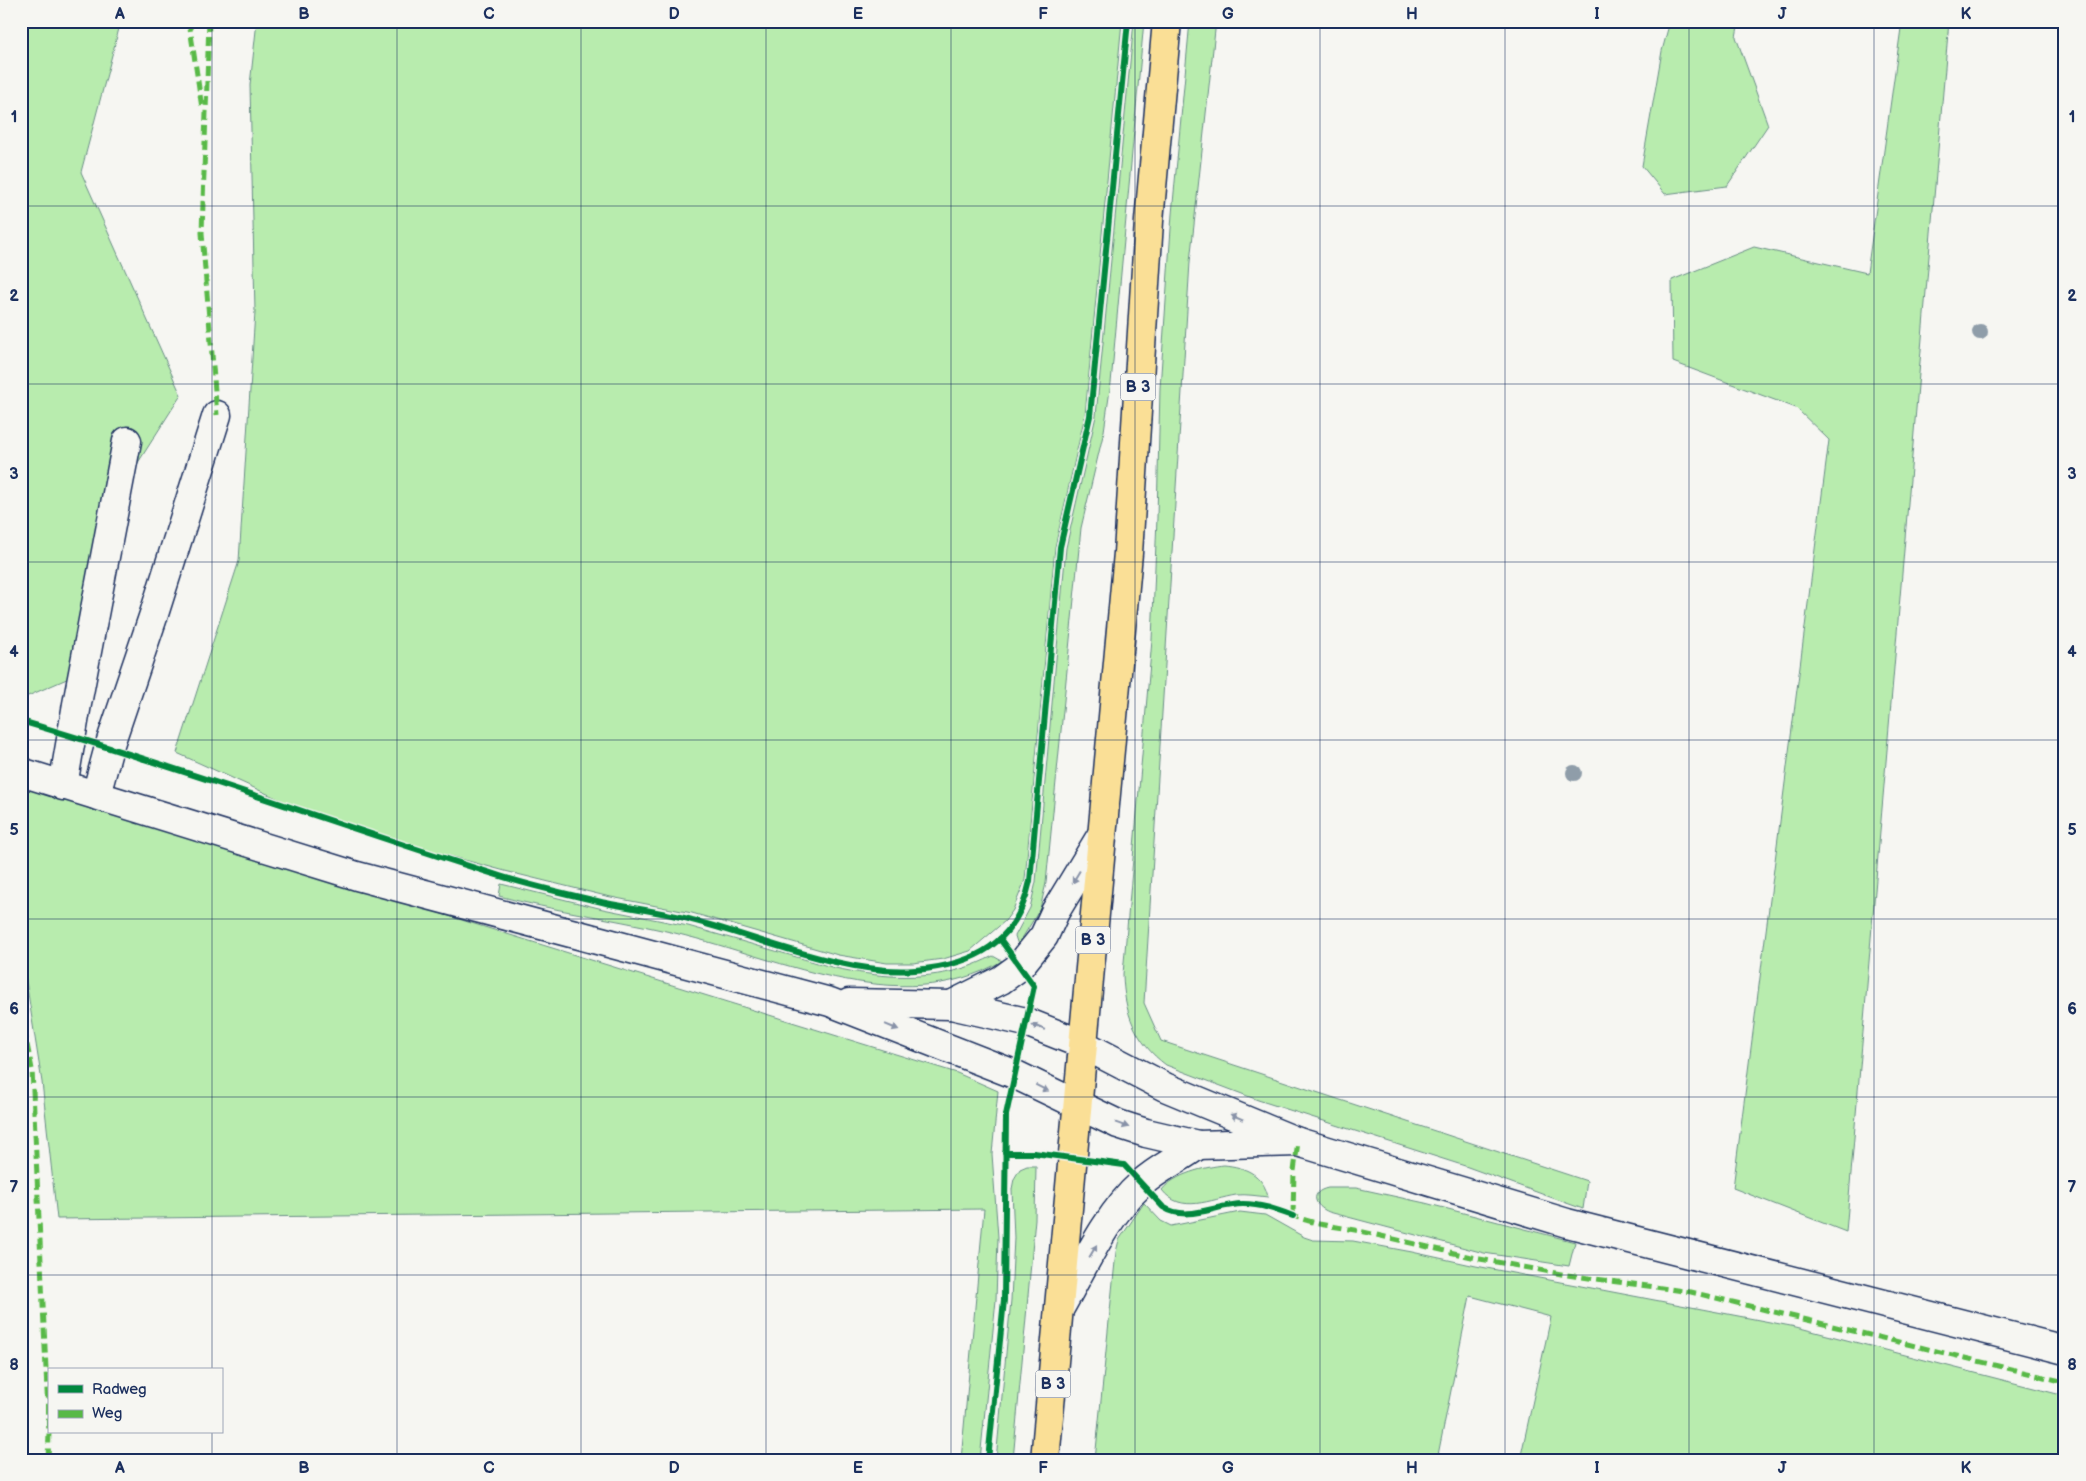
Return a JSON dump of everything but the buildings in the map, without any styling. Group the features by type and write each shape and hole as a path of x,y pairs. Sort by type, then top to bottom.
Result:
{"main road":[{"name":"B 3","path":"1045,1460 1128,553 1149,221 1167,21"}],"street":[{"path":"96,795 109,747 218,415"},
{"path":"64,786 77,704 127,441"},
{"path":"21,772 357,876 830,1002 1014,1074 1118,1124 1146,1133 1198,1145 1298,1142"},
{"path":"951,1005 1001,980 1025,961 1044,936 1055,912 1101,836"},
{"path":"830,1002 951,1005 1026,1022 1084,1045 1165,1087 1298,1142 1567,1223 2065,1350"},
{"path":"1060,1308 1110,1222 1125,1201 1141,1183 1198,1145"}],"green space":[{"path":"21,21 121,21 81,172 181,395 120,491 69,678 21,699"},
{"path":"257,21 1122,21 1085,415 1055,547 1025,880 1013,910 1005,921 970,951 943,959 913,963 887,963 838,955 692,913 606,896 505,871 336,825 177,753 239,561 255,312 250,85"},
{"path":"1134,21 1144,21 1111,383 1104,431 1081,528 1046,883 1040,909 1018,945 1015,936 1030,908 1036,882 1066,548 1096,416"},
{"path":"1190,21 1216,21 1190,262 1144,1003 1161,1041 1587,1181 1583,1209 1465,1166 1258,1100 1166,1065 1146,1046 1133,1025 1129,1013 1123,974 1152,640 1160,388 1172,214"},
{"path":"1670,21 1739,21 1736,37 1768,125 1727,186 1665,194 1642,166 1662,51"},
{"path":"1902,21 1949,21 1846,1232 1733,1188 1829,440 1796,408 1673,362 1672,280 1754,247 1867,273"},
{"path":"31,787 957,1073 998,1091 992,1154 998,1237 996,1300 980,1460 961,1460 984,1209 57,1219 42,1082 21,949 21,794"},
{"path":"501,884 603,909 688,926 835,968 866,974 930,975 965,968 993,956 1002,961 962,978 921,985 878,984 835,978 666,931 499,896"},
{"path":"1224,1165 1252,1173 1266,1189 1268,1197 1236,1195 1207,1202 1187,1204 1170,1198 1162,1190 1167,1184 1182,1176"},
{"path":"1027,1166 1036,1166 1035,1219 1013,1460 996,1460 1011,1300 1014,1238 1012,1189 1014,1179 1020,1169"},
{"path":"1328,1188 1356,1188 1425,1203 1575,1242 1569,1266 1484,1253 1329,1212 1317,1203 1316,1199 1318,1193"},
{"path":"1144,1203 1161,1221 1171,1226 1240,1212 1265,1215 1313,1240 1353,1241 1796,1327 2065,1396 2065,1460 1520,1460 1551,1317 1470,1296 1437,1460 1095,1460 1116,1252 1119,1240"}],"marked path":[{"path":"189,21 202,108"},
{"path":"209,21 202,233 217,415"},
{"path":"21,1015 32,1069 48,1412"},
{"path":"1293,1216 1294,1171 1298,1142"},
{"path":"1289,1215 1319,1224 1355,1230 1480,1259 1567,1275 1691,1292 2065,1382"},
{"path":"48,1460 49,1434"}],"cycle path":[{"path":"21,721 142,758 513,880 606,903 681,917 832,961 861,967 915,970 956,963 990,947 1004,935 1015,920 1024,902 1030,881 1060,547 1090,416 1128,21"},
{"path":"988,1460 1004,1300 1006,1115 1034,986 1000,939"},
{"path":"1005,1153 1034,1153 1124,1165 1163,1207 1182,1213 1202,1212 1233,1205 1250,1204 1263,1206 1293,1216"}]}
